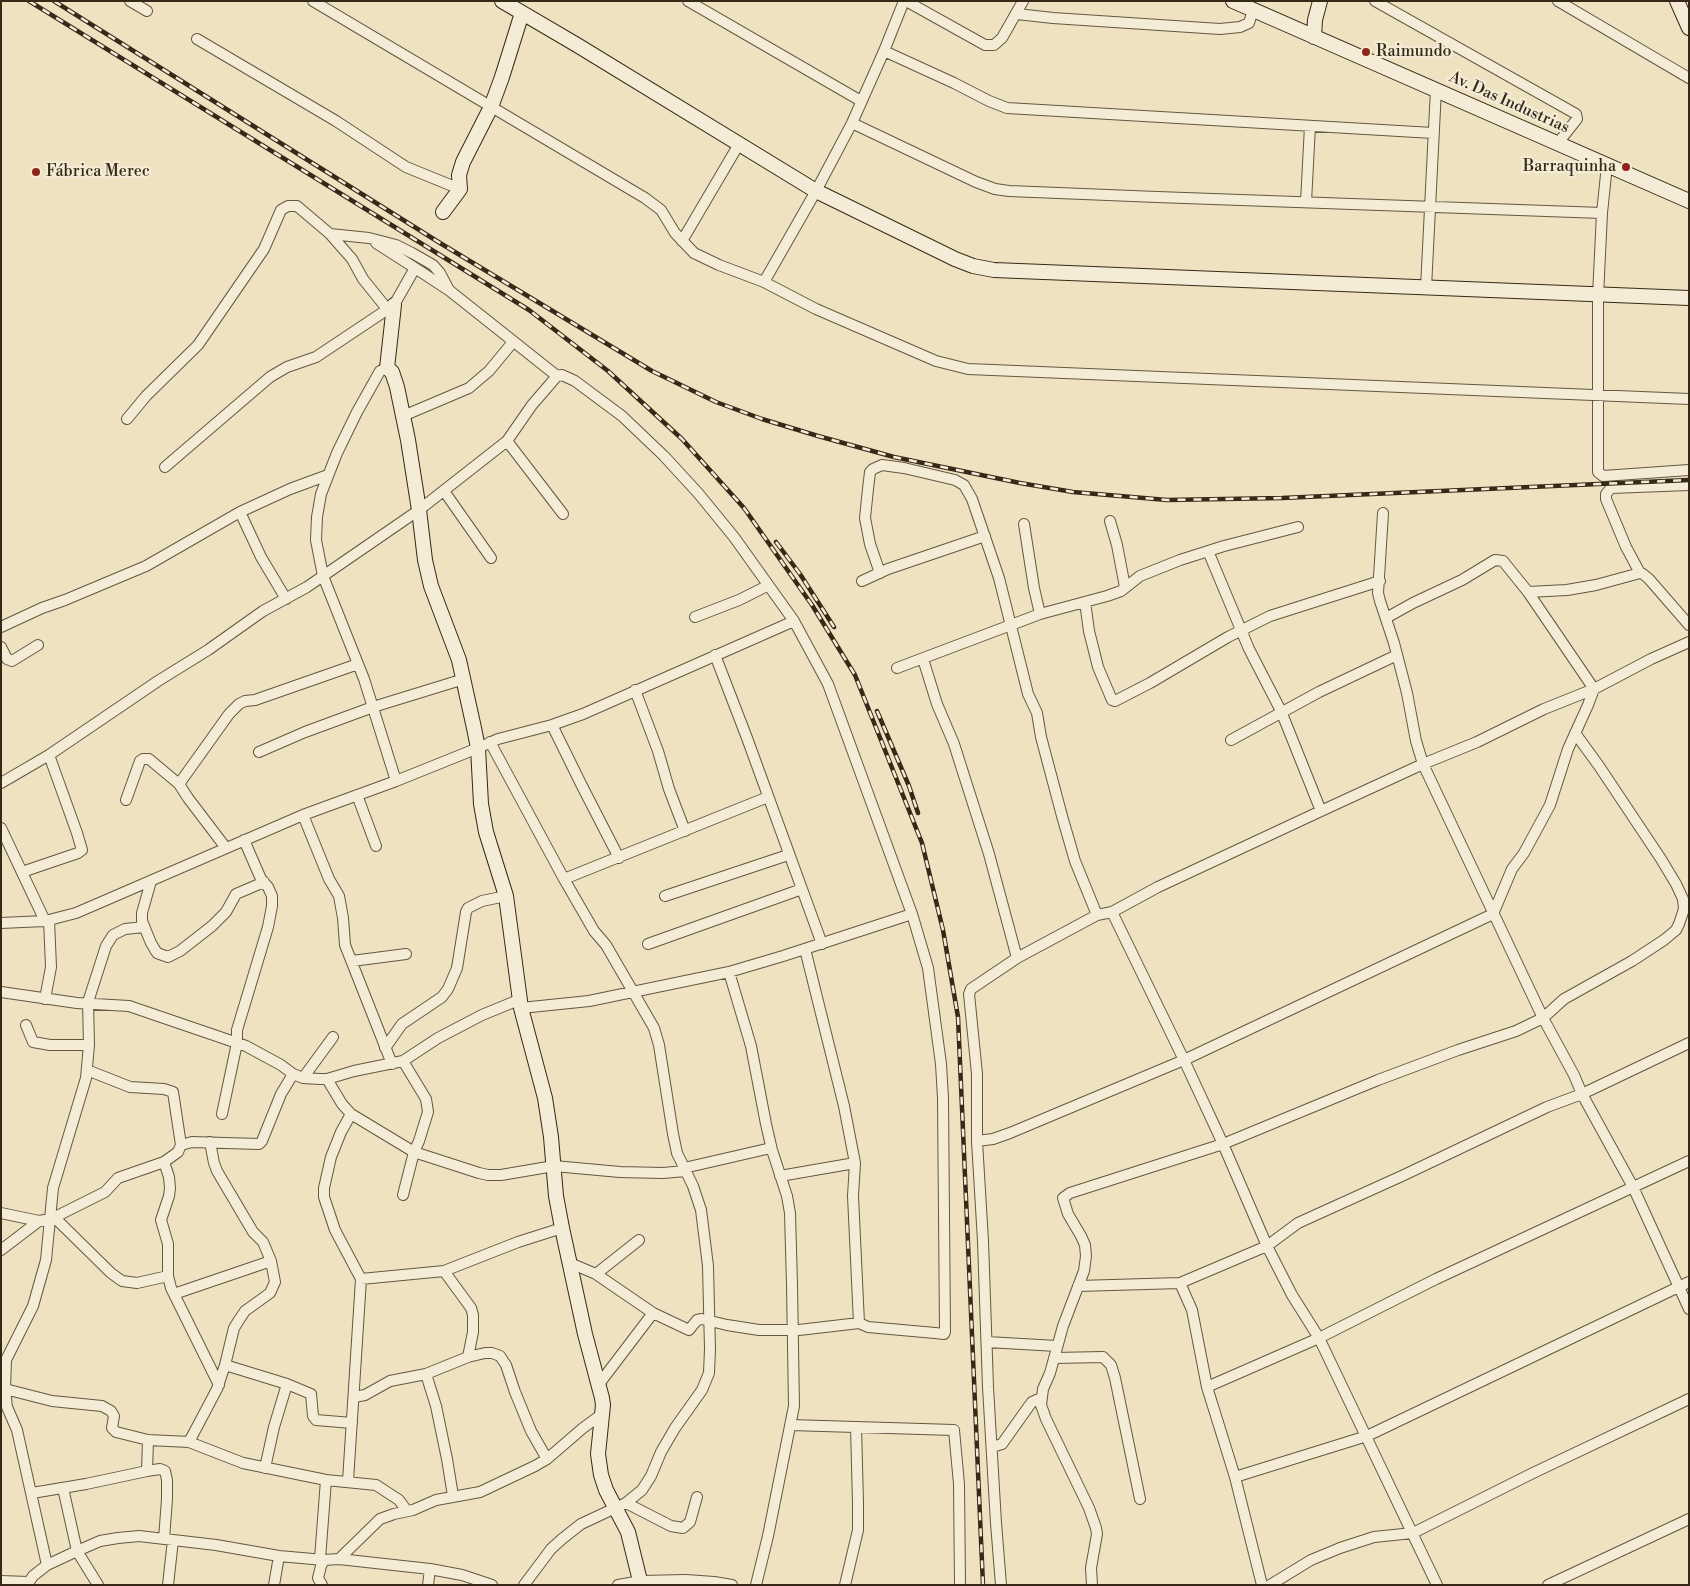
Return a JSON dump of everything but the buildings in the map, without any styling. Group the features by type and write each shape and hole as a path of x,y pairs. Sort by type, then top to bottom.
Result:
{"street":[{"path":"130,1 147,11"},
{"path":"313,1 656,206 661,210 682,241 694,253 718,265 764,282 816,309 936,361 968,369 1689,399"},
{"path":"502,1 816,191 973,266 994,270 1598,296 1689,298"},
{"path":"688,1 861,101"},
{"path":"764,282 852,123 905,1 985,45 994,45 1002,38 1023,1"},
{"name":"Av. Das Industrias","path":"1233,1 1689,201"},
{"path":"1314,37 1315,20 1320,1"},
{"path":"1376,1 1576,114 1577,119 1558,143"},
{"path":"1558,1 1689,78"},
{"path":"1678,1 1689,28"},
{"path":"1017,14 1220,29 1240,27 1248,23 1253,10"},
{"path":"442,212 460,189 459,175 463,162 491,107 522,13"},
{"path":"197,39 336,121 406,167 460,189"},
{"path":"884,51 1007,108 1433,133"},
{"path":"1426,288 1436,89"},
{"path":"852,123 976,182 996,188 1037,193 1602,213"},
{"path":"1306,202 1310,126"},
{"path":"682,241 739,144"},
{"path":"1607,165 1602,213 1598,296 1598,472 1603,476 1689,470"},
{"path":"127,419 146,396 198,345 264,249 281,210 288,206 297,206 330,234 352,259 363,279 391,307 387,368"},
{"path":"330,234 369,238 396,245 433,265 440,272 450,291"},
{"path":"369,238 450,291 557,376"},
{"path":"166,468 270,377 287,367 316,357 391,307 415,268"},
{"path":"403,416 468,388 490,371 512,342"},
{"path":"387,368 392,372 403,416 419,510 425,560 431,586 458,660 484,745 654,1028 677,1153 693,1186 701,1210 705,1236 708,1266 710,1349 709,1373 702,1390 675,1428 642,1490 621,1506 581,1524 562,1539 551,1549 524,1585"},
{"path":"387,368 380,372 336,453 321,494 316,540 323,576 358,664 396,781"},
{"path":"1,783 49,755 158,681 208,650 263,611 323,576 419,510 507,441 532,405 557,376 562,375 575,381 622,416 664,456 698,493 734,537 767,586 794,621 828,684 912,914 928,968 941,1064 945,1332 944,1334 935,1334 868,1327 859,1323 793,1330 745,1328 699,1319 688,1330 653,1313 596,1274 570,1263"},
{"path":"507,441 563,514"},
{"path":"880,573 870,544 865,518 870,472 879,465 904,468 955,480 964,484 972,499 999,578 1028,694 1037,713 1046,756 1075,861 1097,915"},
{"path":"1,626 146,566 240,512 290,489 328,475"},
{"path":"1689,485 1611,488 1606,494 1606,499 1626,547 1640,573 1649,579 1689,625"},
{"path":"444,491 491,558"},
{"path":"240,512 262,557 286,599"},
{"path":"1383,513 1378,593 1397,655 1423,764 1543,1018 1633,1188 1689,1309"},
{"path":"1110,521 1117,545 1125,587"},
{"path":"1024,524 1040,614"},
{"path":"897,668 1040,614 1121,591 1140,576 1180,560 1224,546 1298,527"},
{"path":"862,581 985,536"},
{"path":"1208,551 1249,649 1281,711 1321,811"},
{"path":"1386,618 1462,580 1495,560 1504,561 1528,592 1560,642 1594,689"},
{"path":"1528,592 1567,590 1596,585 1640,573"},
{"path":"1085,602 1089,631 1098,667 1112,700 1115,701 1150,683 1241,630 1270,616 1380,581"},
{"path":"695,617 739,600 767,586"},
{"path":"1,923 47,921 76,913 303,815 396,781 512,734 583,714 794,621"},
{"path":"1001,1585 996,1523 977,1141 977,1074 969,994 971,988 1017,958 1097,915 1112,912 1158,887 1423,764 1477,742 1544,710 1594,689 1651,659 1688,643"},
{"path":"1,647 7,659 12,661 38,646"},
{"path":"715,655 822,944"},
{"path":"1231,740 1281,711 1397,655"},
{"path":"923,659 937,704 954,744 989,854 1017,958"},
{"path":"179,784 229,714 239,704 358,664"},
{"path":"259,752 305,732 373,707 464,679"},
{"path":"977,1141 993,1139 1010,1133 1184,1060 1493,914 1512,869 1524,853 1550,805 1568,749 1594,689"},
{"path":"635,690 658,750 668,789 685,831"},
{"path":"552,724 619,858"},
{"path":"1092,1585 1091,1568 1097,1534 1096,1528 1090,1508 1041,1405 1041,1398 1057,1346 1084,1271 1086,1256 1082,1236 1068,1214 1063,1198 1223,1144 1378,1080 1458,1050 1516,1031 1543,1018 1564,999 1632,961 1676,930 1684,909 1676,884 1599,766 1575,733"},
{"path":"484,745 481,804 486,832 506,896 521,1003 545,1098 556,1196 562,1228 603,1406 598,1454 601,1475 606,1490 621,1506 671,1526 683,1528 690,1522 697,1497"},
{"path":"22,872 78,854 82,850 49,755"},
{"path":"126,800 140,761 149,759 179,784 226,848"},
{"path":"357,795 376,846"},
{"path":"564,879 768,797"},
{"path":"303,815 329,879 339,896 345,945 392,1064"},
{"path":"1,828 47,921 51,967 45,999"},
{"path":"222,1114 237,1043 237,1030 266,936 272,906 272,896 244,840"},
{"path":"665,896 788,854"},
{"path":"151,881 142,912 142,921 157,952 168,957 175,954 212,926 226,912 236,894 264,882"},
{"path":"648,944 802,889"},
{"path":"385,1048 402,1024 442,997 448,989 457,968 468,908 482,901 506,896"},
{"path":"1112,912 1223,1144 1267,1246 1292,1295 1319,1338 1437,1585"},
{"path":"1,992 77,1003 88,1002 129,1006 237,1043 258,1052 293,1074 303,1078 327,1079 354,1070 404,1061 438,1038 482,1015 521,1003 590,1002 729,972 805,950 912,914"},
{"path":"47,1566 32,1493 16,1430 7,1408 5,1389 6,1360 32,1306 46,1260 53,1218 53,1188 80,1104 87,1070 89,1045 88,1002 106,946 113,935 126,930 144,928"},
{"path":"805,950 844,1106 855,1164 853,1196 859,1323"},
{"path":"352,960 406,954"},
{"path":"729,972 751,1046 772,1148 790,1213 794,1406 768,1536 756,1585"},
{"path":"26,1025 33,1042 50,1045 89,1045"},
{"path":"303,1078 333,1037"},
{"path":"1078,1286 1180,1282 1267,1246 1298,1223 1547,1107 1582,1094 1689,1043"},
{"path":"403,1195 414,1152 428,1112 428,1105 404,1061"},
{"path":"1,1250 39,1221 53,1218 105,1192 118,1178 164,1162 178,1152 181,1145 173,1092 164,1088 130,1088 87,1070"},
{"path":"181,1145 192,1142 261,1143 281,1094 293,1074"},
{"path":"327,1079 342,1104 351,1114 414,1152 460,1168 488,1175 501,1175 554,1166 620,1172 663,1173 772,1148"},
{"path":"348,1481 361,1279 335,1230 324,1197 324,1188 331,1157 351,1114"},
{"path":"189,1442 219,1385 234,1328 245,1311 270,1294 275,1282 271,1261 263,1242 254,1232 217,1171 210,1142"},
{"path":"1207,1387 1319,1338 1436,1279 1689,1161"},
{"path":"164,1162 170,1188 161,1220 168,1244 168,1276 174,1294 219,1385"},
{"path":"780,1176 855,1164"},
{"path":"1,1212 39,1221"},
{"path":"53,1218 111,1273 122,1281 137,1284 168,1276"},
{"path":"361,1279 444,1271 518,1242 562,1228"},
{"path":"596,1274 639,1240"},
{"path":"174,1294 271,1261"},
{"path":"444,1271 471,1308 473,1315 473,1332 468,1357"},
{"path":"1180,1282 1192,1310 1207,1387 1235,1477 1262,1585"},
{"path":"1235,1477 1367,1436 1689,1282"},
{"path":"599,1384 653,1313"},
{"path":"988,1342 1057,1346"},
{"path":"354,1397 365,1395 390,1381 426,1374 468,1357 492,1353 500,1356 506,1365 531,1430 547,1459"},
{"path":"1054,1358 1103,1357 1111,1365 1140,1499"},
{"path":"225,1365 287,1384 311,1394 313,1416 316,1420 352,1423"},
{"path":"426,1374 436,1406 453,1496"},
{"path":"265,1468 274,1427 287,1384"},
{"path":"5,1389 44,1399 102,1406 111,1411 114,1416 112,1428 116,1432 148,1440 189,1442 234,1460 265,1468 326,1480 376,1485 399,1500 407,1512"},
{"path":"992,1447 1002,1444 1032,1402 1041,1398"},
{"path":"1270,1585 1311,1560 1340,1548 1374,1537 1413,1533 1533,1473 1689,1400"},
{"path":"339,1560 380,1519 407,1512 436,1500 480,1492 547,1459 602,1414"},
{"path":"790,1425 954,1430 959,1484 960,1585"},
{"path":"845,1585 858,1530 856,1427"},
{"path":"147,1471 148,1440"},
{"path":"32,1493 147,1471 160,1469 165,1471 167,1474 169,1540 168,1585"},
{"path":"322,1585 318,1578 322,1560 326,1480"},
{"path":"64,1488 77,1551 98,1585"},
{"path":"621,1506 641,1583"},
{"path":"1548,1585 1689,1519"},
{"path":"1,1581 27,1584 33,1576 47,1566 100,1541 140,1536 216,1545 279,1556 430,1568 462,1575 492,1585"},
{"path":"274,1585 279,1556"},
{"path":"428,1585 430,1568"},
{"path":"618,1585 702,1580 732,1585"}],"railway":[{"path":"29,1 529,310 608,371 682,439 744,508 812,605 855,675 922,843 943,930 958,1017 983,1585"},
{"path":"54,1 440,243 652,371 716,402 762,419 818,436 894,457 1020,483 1073,492 1167,500 1282,498 1689,480"},
{"path":"776,542 800,574 834,627"},
{"path":"877,711 909,786 918,813"}],"place":[{"name":"Raimundo","path":"1366,52"},
{"name":"Barraquinha","path":"1626,167"},
{"name":"Fábrica Merec","path":"36,172"}]}
